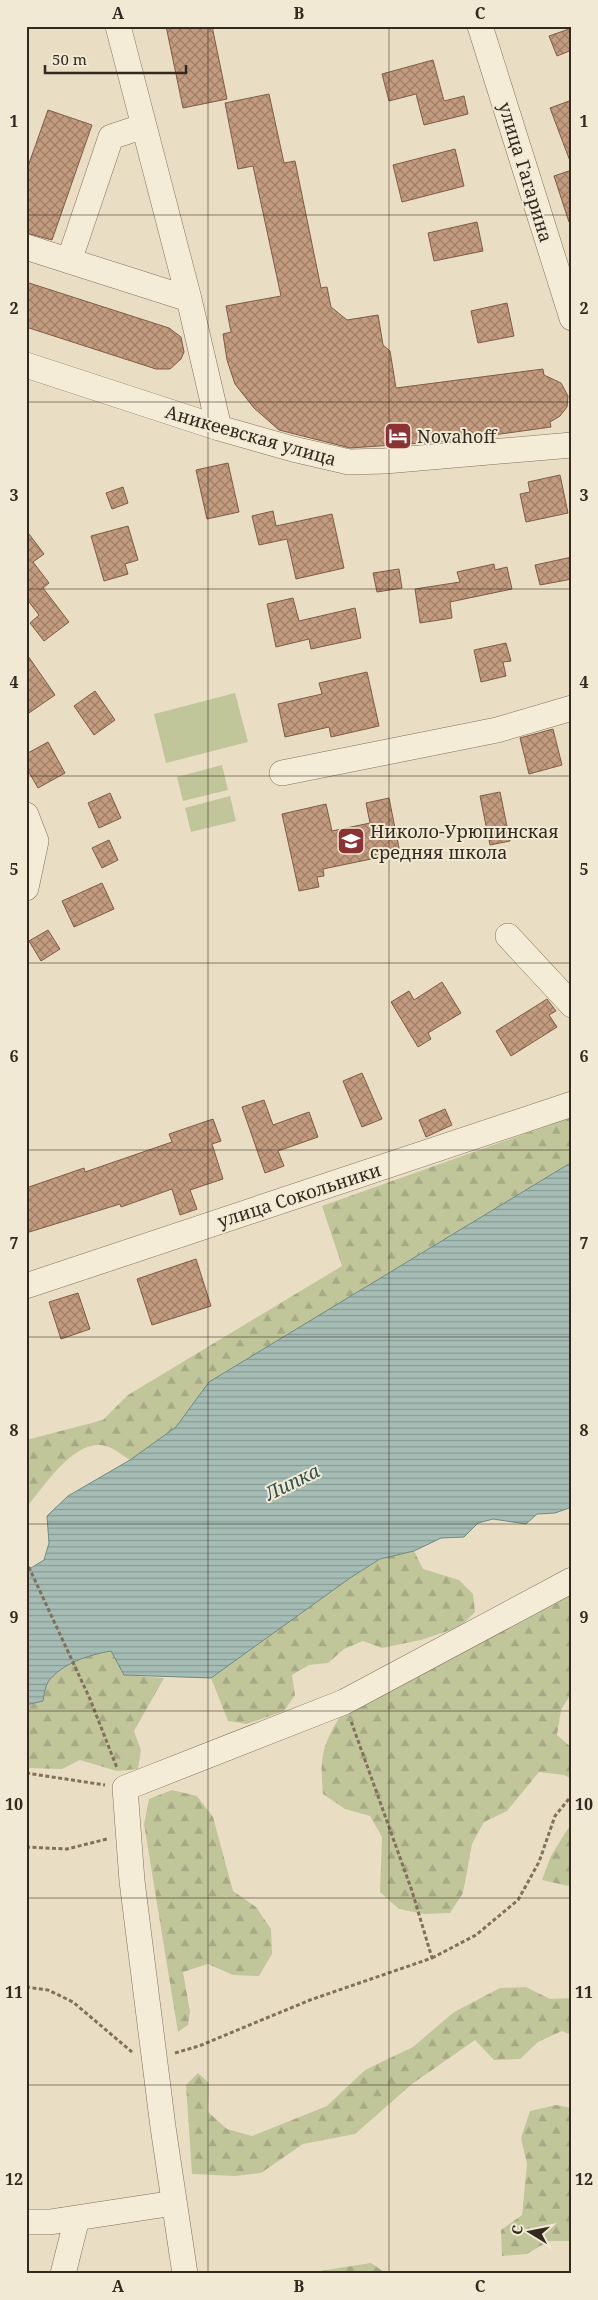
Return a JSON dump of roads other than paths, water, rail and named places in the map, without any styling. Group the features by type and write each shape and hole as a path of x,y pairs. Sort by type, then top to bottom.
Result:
{"street":[{"path":"118,26 189,299 219,428"},
{"name":"улица Гагарина","path":"480,26 572,318"},
{"path":"69,261 111,137 144,126"},
{"path":"26,247 189,299"},
{"name":"Аникеевская улица","path":"26,366 219,428 293,449 349,462 385,461 572,444"},
{"path":"282,773 497,730 572,708"},
{"path":"26,815 36,842 26,888"},
{"path":"508,936 572,1005"},
{"name":"улица Сокольники","path":"26,1286 572,1104"},
{"path":"185,2274 132,1881 125,1788 344,1702 572,1580"},
{"path":"26,2222 50,2222 174,2203"},
{"path":"63,2274 77,2218"}],"water":[{"name":"Липка","path":"572,1162 572,1507 555,1513 537,1514 526,1524 493,1519 478,1523 464,1537 441,1538 414,1551 380,1559 350,1578 211,1678 124,1675 111,1651 68,1665 48,1682 43,1701 26,1705 26,1571 44,1560 49,1543 47,1516 68,1496 130,1460 176,1427 209,1382"}],"place":[{"name":"Novahoff","path":"398,436"},
{"name":"Николо-Урюпинская средняя школа","path":"351,841"}]}
